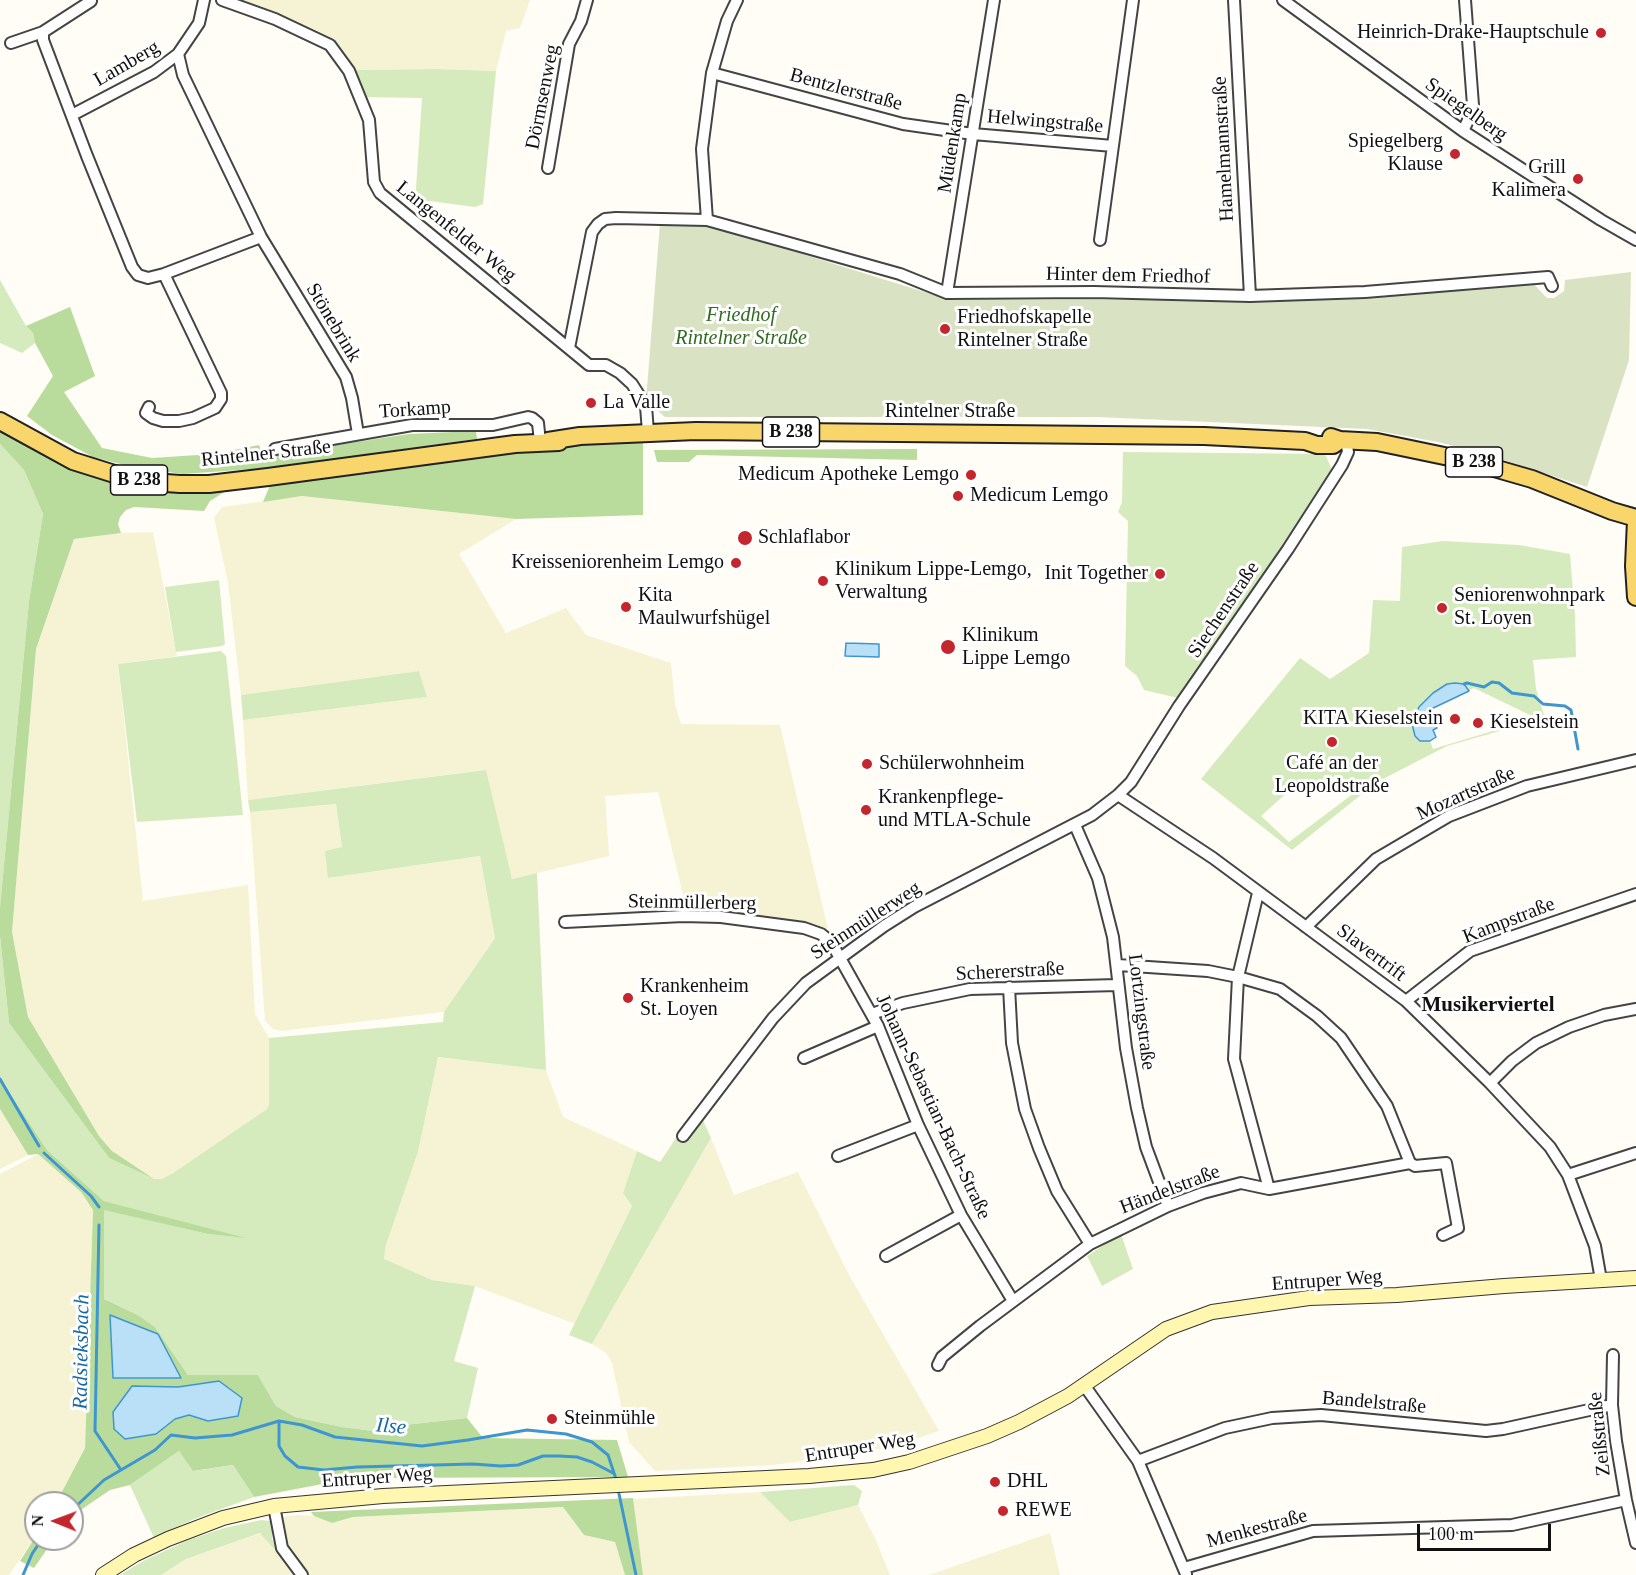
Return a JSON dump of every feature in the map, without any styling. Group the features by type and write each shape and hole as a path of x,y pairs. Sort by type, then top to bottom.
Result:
{"main road":[{"name":"Rintelner Straße","path":"0,421 73,461 124,477 152,482 209,484 544,442 572,441 594,435 696,430 1204,435 1305,441 1323,445 1333,445 1343,440 1377,442 1473,462 1532,479 1636,519"},
{"name":"B 238","path":"1636,519 1634,555 1636,597"},
{"name":"Entruper Weg","path":"103,1575 134,1555 168,1539 223,1518 274,1506 383,1496 809,1476 894,1466 941,1453 987,1436 1048,1406 1084,1385 1166,1329 1212,1312 1309,1298 1397,1295 1636,1278"}],"street":[{"name":"Lamberg","path":"72,116 154,72 178,54 199,23 204,0"},
{"name":"Langenfelder Weg","path":"222,0 275,19 330,45 349,70 369,120 374,182 380,194 589,365 606,365 620,373 632,384 645,406 648,432"},
{"name":"Dörmsenweg","path":"548,168 569,44 581,21 588,0"},
{"path":"569,348 589,241 598,224 605,219 616,218 707,220 702,149 712,73 727,21 737,0"},
{"name":"Müdenkamp","path":"947,292 994,0"},
{"name":"Helwingstraße","path":"1100,240 1133,0"},
{"name":"Hamelmannstraße","path":"1234,0 1250,296"},
{"name":"Spiegelberg","path":"1283,0 1463,131 1636,240"},
{"path":"1463,131 1473,105 1465,0"},
{"path":"11,43 43,32 91,1"},
{"path":"43,32 43,40 132,267 143,278 164,274 261,237"},
{"name":"Stönebrink","path":"178,54 183,75 261,237 346,377 358,434"},
{"name":"Bentzlerstraße","path":"712,73 903,124 973,134"},
{"name":"Helwingstraße","path":"973,134 1113,146"},
{"name":"Hinter dem Friedhof","path":"707,220 900,274 947,292 1094,292 1250,296 1365,292 1548,277 1552,286"},
{"path":"149,407 146,413 153,418 163,421 179,421 193,418 215,408 221,399 221,393 164,274"},
{"name":"Torkamp","path":"275,449 412,425 500,424 528,417 537,423 544,442"},
{"name":"Siechenstraße","path":"1118,795 1131,782 1179,706 1300,530 1348,452 1343,440"},
{"name":"Mozartstraße","path":"1306,927 1376,859 1449,816 1527,786 1636,760"},
{"name":"Steinmüllerweg","path":"682,1136 773,1018 806,983 914,907 1075,825 1118,795"},
{"name":"Slavertrift","path":"1118,795 1213,858 1406,1001 1490,1083 1545,1140 1568,1175 1595,1246 1601,1280"},
{"name":"Lortzingstraße","path":"1075,825 1098,878 1113,937 1118,965 1117,985 1137,1108 1146,1147 1168,1206"},
{"path":"1258,893 1238,977 1234,1059 1269,1189"},
{"name":"Kampstraße","path":"1406,1001 1470,951 1636,894"},
{"name":"Steinmüllerberg","path":"565,922 712,917 794,925 821,934 831,942 840,958"},
{"name":"Johann-Sebastian-Bach-Straße","path":"840,958 878,1026 918,1125 961,1215 1013,1301"},
{"path":"1118,965 1208,971 1280,989 1317,1016 1341,1038 1387,1106 1410,1163"},
{"name":"Schererstraße","path":"872,1014 903,1002 970,988 1117,985"},
{"path":"1009,987 1012,1043 1025,1109 1058,1191 1090,1244"},
{"path":"1490,1083 1512,1061 1536,1043 1604,1015 1636,1009"},
{"path":"804,1058 878,1026"},
{"path":"838,1156 918,1125"},
{"path":"1568,1175 1636,1154"},
{"name":"Händelstraße","path":"938,1365 942,1357 1090,1244 1168,1206 1203,1192 1241,1183 1269,1189 1410,1163 1415,1166 1446,1163 1458,1228 1443,1235"},
{"path":"886,1256 961,1215"},
{"name":"Zeißstraße","path":"1613,1355 1612,1405 1626,1500 1636,1543"},
{"path":"1084,1385 1138,1461 1185,1571"},
{"name":"Bandelstraße","path":"1138,1461 1225,1428 1272,1418 1321,1415 1486,1431 1612,1405"},
{"name":"Menkestraße","path":"1185,1571 1313,1531 1512,1525 1626,1500"},
{"path":"274,1506 282,1548 302,1575"}],"shaded area":[{"path":"240,0 530,0 520,28 506,31 496,71 352,70 331,44 279,15"},
{"path":"302,496 516,519 459,554 506,633 566,608 586,635 671,663 675,704 681,724 780,725 828,929 734,913 687,911 658,792 605,796 609,856 512,879 485,770 248,800 243,720 427,697 419,671 241,695 228,583 214,518 222,507"},
{"path":"153,532 177,656 118,664 143,901 248,885 255,1014 269,1038 269,1105 267,1109 162,1179 154,1179 127,1163 99,1136 28,1017 12,932 36,649 74,539 121,533"},
{"path":"336,804 342,847 328,878 480,856 495,938 444,1012 281,1031 273,1029 265,1021 250,812"},
{"path":"438,1057 546,1070 563,1117 637,1151 623,1193 632,1206 575,1324 475,1286 432,1280 384,1260 386,1245 418,1152"},
{"path":"0,1109 28,1155 0,1169"},
{"path":"711,1138 734,1195 798,1172 848,1273 939,1431 858,1454 773,1465 655,1471 629,1442 612,1363 606,1353 592,1344"},
{"path":"38,1154 81,1192 93,1210 85,1448 62,1491 24,1491 26,1551 9,1575 0,1575 0,1174"},
{"path":"760,1492 790,1522 858,1505 890,1575 643,1575 633,1499"},
{"path":"563,1507 584,1535 615,1542 625,1575 306,1575 286,1546 283,1530 283,1517 297,1515 314,1516 332,1523 354,1517"},
{"path":"261,1533 296,1575 161,1575 186,1559"},
{"path":"1050,1533 1060,1575 929,1575"}],"green space":[{"path":"352,70 496,71 483,204 475,207 430,201 415,204 422,98 363,97"},
{"name":"Friedhof Rintelner Straße","path":"660,223 706,224 950,300 1336,299 1532,282 1547,298 1554,298 1564,291 1565,280 1631,272 1629,360 1587,487 1479,452 1367,429 1097,417 665,417 646,401"},
{"path":"0,280 26,326 33,333 35,343 22,353 0,343"},
{"path":"70,307 95,376 64,392 102,448 152,458 213,454 259,445 264,456 409,434 476,431 477,439 267,468 183,474 132,467 93,457 52,435 27,416 53,376 35,343 33,333 26,326"},
{"path":"0,427 78,471 226,488 226,491 210,501 204,511 134,507 126,510 120,517 118,524 121,533 74,539 36,649 12,932 28,1017 99,1136 112,1151 154,1179 109,1158 9,1023 0,936 0,907 29,601 43,514 24,470 0,444"},
{"path":"643,441 643,515 516,519 302,496 263,502 271,483 589,444"},
{"path":"0,444 24,470 43,514 29,601 0,907"},
{"path":"917,449 917,460 697,455 689,462 657,462 654,450"},
{"path":"1123,452 1325,454 1333,472 1178,698 1144,690 1137,676 1125,666 1128,521 1118,512 1122,502"},
{"path":"1443,541 1519,545 1570,554 1576,657 1533,660 1536,689 1545,718 1447,746 1377,782 1292,850 1201,779 1300,658 1330,679 1369,653 1373,600 1400,601 1402,547","holes":["1474,688 1536,718 1433,749 1430,741 1436,737 1433,730 1437,728 1429,710","1336,775 1354,793 1289,842 1261,816 1300,781 1312,794"]},
{"path":"219,580 225,644 176,652 165,587"},
{"path":"221,651 226,656 243,815 137,822 118,664"},
{"path":"419,671 427,697 243,720 241,695"},
{"path":"486,770 512,879 537,873 546,1070 438,1057 418,1152 386,1245 384,1259 432,1280 475,1286 454,1361 478,1368 467,1418 396,1426 373,1431 295,1417 276,1406 258,1375 188,1375 155,1327 138,1315 104,1299 104,1209 208,1234 240,1237 104,1201 47,1150 0,1078 0,936 9,1023 109,1158 154,1179 162,1179 267,1109 269,1105 269,1038 443,1022 444,1012 495,938 480,856 328,878 325,851 342,847 336,804 250,812 248,800"},
{"path":"0,1078 47,1150 104,1201 246,1238 208,1234 104,1210 104,1299 138,1315 155,1327 188,1375 258,1375 276,1406 295,1417 342,1427 373,1431 396,1426 467,1418 483,1438 617,1440 628,1477 354,1478 254,1497 233,1465 193,1471 179,1451 130,1485 110,1490 84,1508 84,1491 62,1491 85,1448 93,1210 81,1192 38,1154 28,1155 0,1109","holes":["110,1315 181,1377 113,1378","218,1381 208,1421 189,1415 175,1419 132,1386 178,1387"]},
{"path":"702,1118 711,1138 592,1344 569,1335 632,1206 623,1193 637,1151 660,1162 678,1135 689,1138"},
{"path":"1121,1234 1133,1269 1102,1286 1087,1256"},
{"path":"179,1451 194,1471 233,1465 254,1497 194,1519 154,1538 130,1485"},
{"path":"854,1485 862,1491 858,1505 790,1522 760,1492"},
{"path":"633,1498 643,1575 625,1575 615,1542 584,1535 563,1507 353,1517 332,1523 314,1516 311,1512"},
{"path":"261,1520 270,1521 272,1539 282,1558 260,1533 186,1559 161,1575 120,1575 143,1561 188,1540 224,1528"},
{"path":"26,1551 46,1551 34,1568 20,1561"}],"water":[{"path":"846,643 879,644 879,657 845,656"},
{"path":"1447,684 1464,684 1469,691 1429,710 1437,728 1433,730 1436,737 1430,741 1420,741 1415,736 1412,724 1419,707 1433,693"},
{"path":"110,1315 158,1334 181,1378 113,1378"},
{"path":"219,1381 242,1398 238,1416 208,1421 189,1415 175,1419 156,1434 125,1439 114,1429 113,1412 132,1386 178,1387"}],"waterway":[{"path":"1464,684 1484,687 1492,682 1499,683 1512,693 1534,696 1543,704 1565,706 1571,710 1578,749"},
{"name":"Radsieksbach","path":"0,1079 39,1146"},
{"name":"Radsieksbach","path":"44,1153 91,1196 99,1207"},
{"name":"Radsieksbach","path":"99,1225 95,1431 121,1470"},
{"path":"279,1421 279,1446 285,1456 298,1467 324,1470 473,1464 501,1466 518,1465 543,1456 559,1456 577,1457 613,1473"},
{"name":"Ilse","path":"84,1499 104,1480 155,1450 171,1435 195,1438 232,1435 279,1421 302,1425 335,1437 422,1446 527,1430 566,1434 592,1442 608,1455 617,1482"},
{"name":"Ilse","path":"618,1489 636,1575"},
{"name":"Ilse","path":"23,1575 34,1551"}],"place":[{"name":"Heinrich-Drake-Hauptschule","path":"1601,33"},
{"name":"Spiegelberg Klause","path":"1455,154"},
{"name":"Grill Kalimera","path":"1578,179"},
{"name":"Friedhofskapelle Rintelner Straße","path":"945,329"},
{"name":"La Valle","path":"591,403"},
{"name":"Medicum Apotheke Lemgo","path":"971,475"},
{"name":"Medicum Lemgo","path":"958,496"},
{"name":"Schlaflabor","path":"745,538"},
{"name":"Kreisseniorenheim Lemgo","path":"736,563"},
{"name":"Init Together","path":"1160,574"},
{"name":"Klinikum Lippe-Lemgo, Verwaltung","path":"823,581"},
{"name":"Kita Maulwurfshügel","path":"626,607"},
{"name":"Seniorenwohnpark St. Loyen","path":"1442,608"},
{"name":"Klinikum Lippe Lemgo","path":"948,647"},
{"name":"KITA Kieselstein","path":"1455,719"},
{"name":"Kieselstein","path":"1478,723"},
{"name":"Café an der Leopoldstraße","path":"1332,742"},
{"name":"Schülerwohnheim","path":"867,764"},
{"name":"Krankenpflege- und MTLA-Schule","path":"866,810"},
{"name":"Krankenheim St. Loyen","path":"628,998"},
{"name":"Steinmühle","path":"552,1419"},
{"name":"DHL","path":"995,1482"},
{"name":"REWE","path":"1003,1511"}],"district":[{"name":"Musikerviertel","path":"1488,1006"}]}
